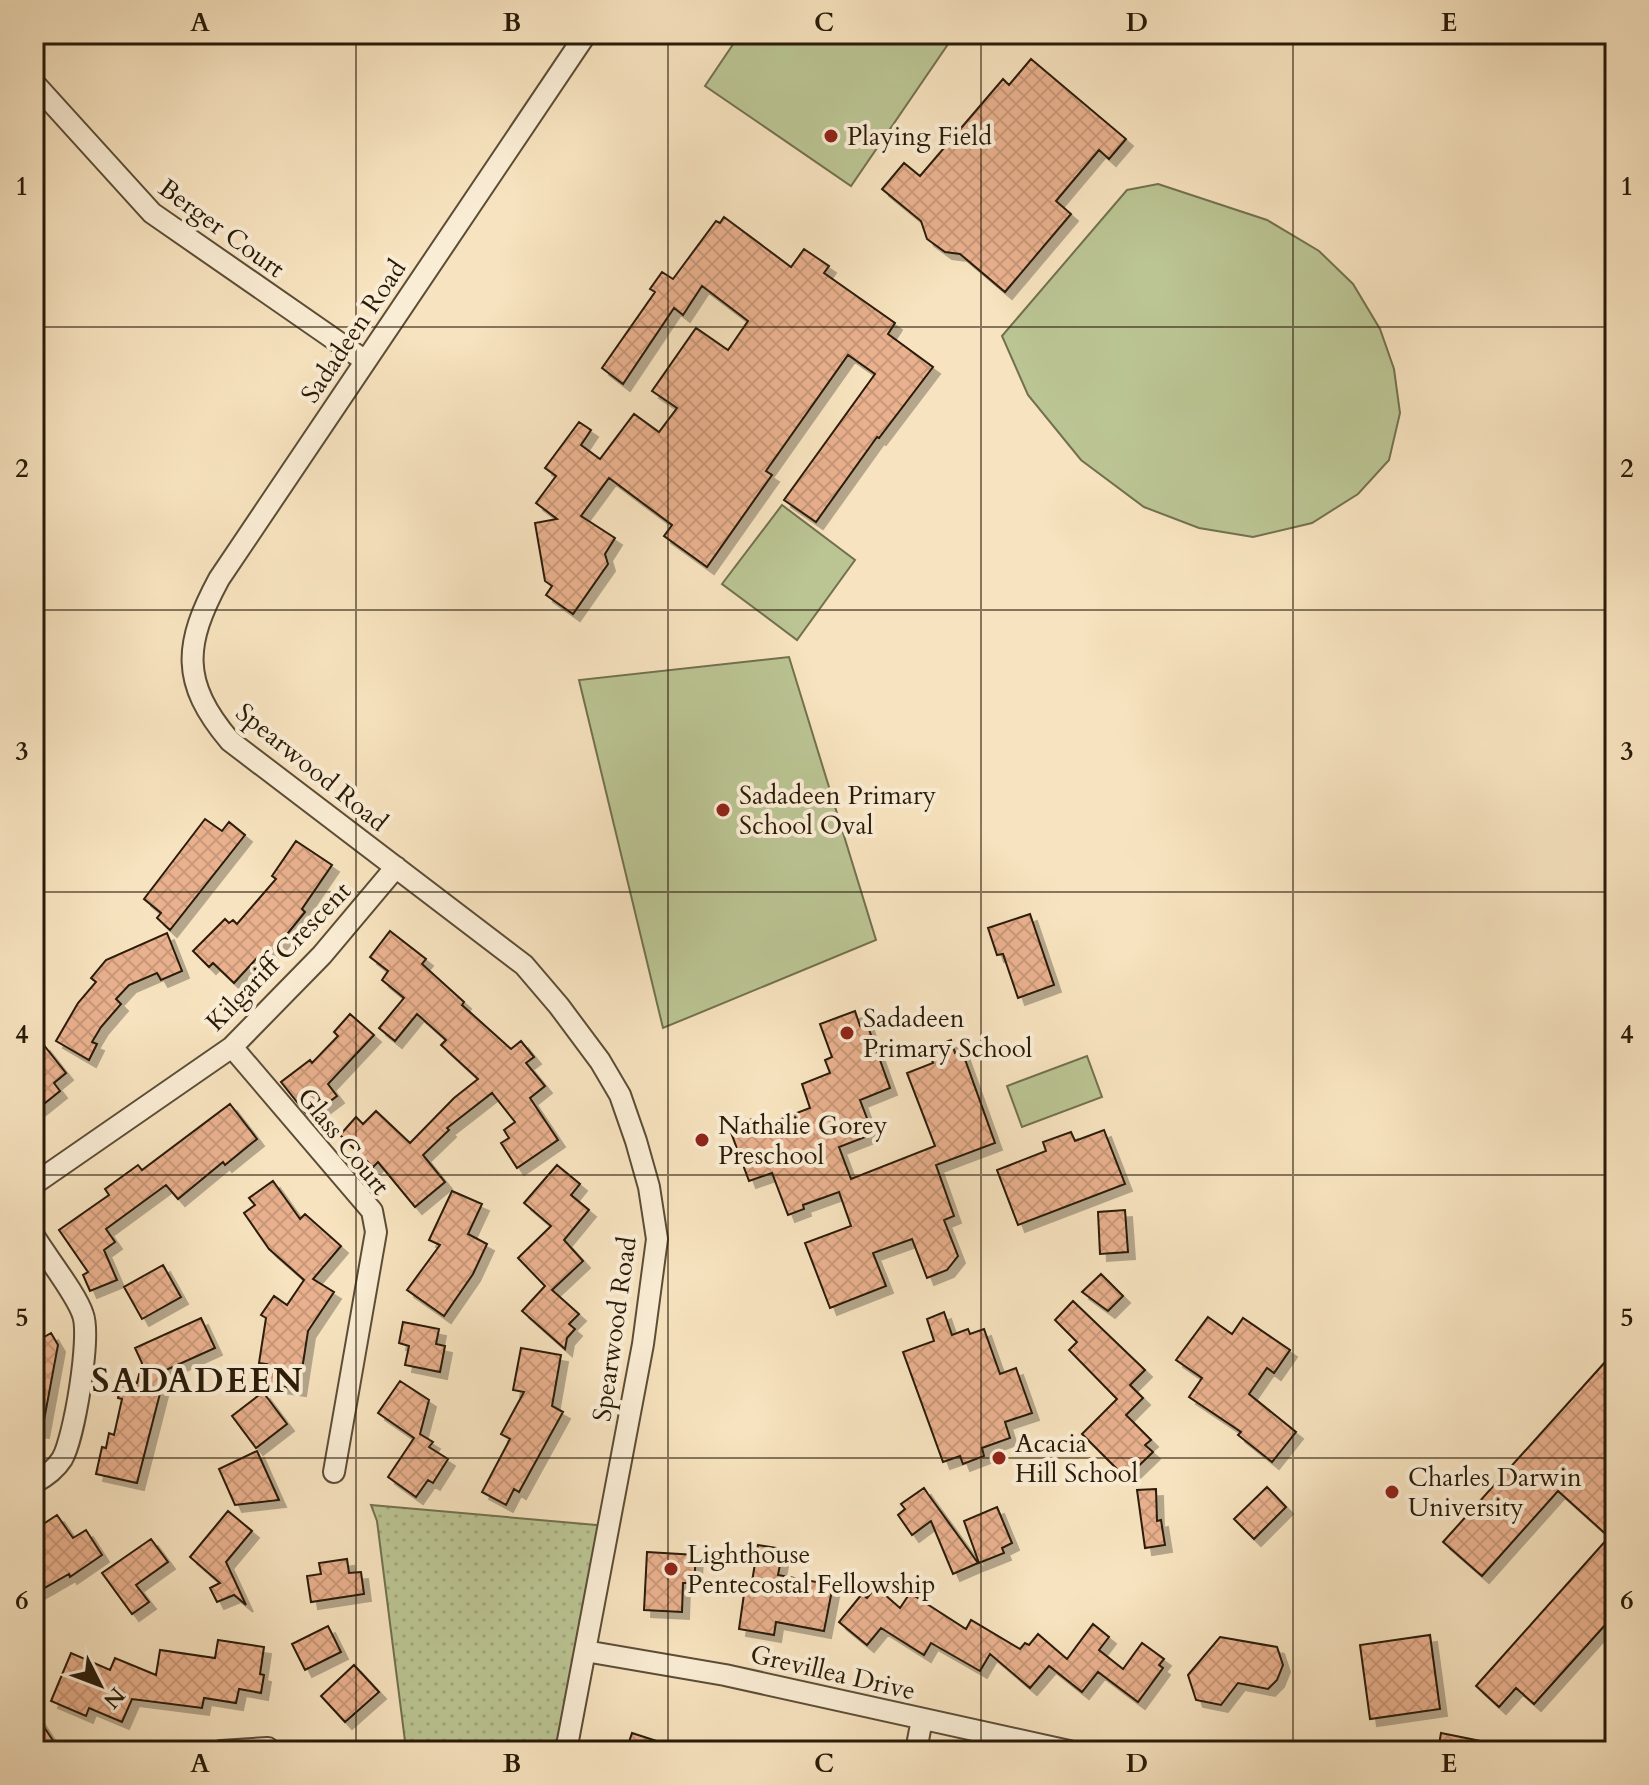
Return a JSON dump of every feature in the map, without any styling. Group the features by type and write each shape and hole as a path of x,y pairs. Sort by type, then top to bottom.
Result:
{"street":[{"name":"Sadadeen Road","path":"192,670 192,645 200,614 219,579 586,34"},
{"name":"Berger Court","path":"34,83 152,213 364,360"},
{"name":"Spearwood Road","path":"192,670 212,719 230,741 524,965 600,1061 620,1095 636,1141 649,1187 657,1239 647,1314 566,1751"},
{"name":"Kilgariff Crescent","path":"34,1184 232,1047 322,955 396,867"},
{"name":"Glass Court","path":"232,1047 372,1211 376,1232 334,1472"},
{"path":"34,1236 83,1313 87,1335 70,1443 61,1461 49,1474 34,1483"},
{"name":"Grevillea Drive","path":"585,1651 725,1675 1069,1751"},
{"path":"916,1751 922,1719"},
{"path":"221,1751 268,1748"}],"green space":[{"name":"Playing Field","path":"740,34 955,34 851,186 705,86"},
{"path":"1158,184 1267,220 1319,251 1353,284 1380,329 1394,369 1400,413 1389,460 1358,494 1312,523 1253,537 1199,528 1144,507 1081,460 1028,395 1002,336 1127,190"},
{"path":"782,505 855,560 797,640 722,584"},
{"name":"Sadadeen Primary School Oval","path":"789,657 876,940 663,1028 579,680"},
{"path":"1087,1056 1102,1097 1022,1127 1007,1086"},
{"path":"371,1505 607,1526 566,1751 406,1749 377,1521"}],"building":[{"path":"1031,59 1126,139 1109,159 1099,150 1056,201 1071,214 1005,292 960,254 945,252 927,239 921,221 882,189 904,163 920,176 1003,79 1009,85"},
{"path":"724,217 791,267 804,249 829,266 824,273 895,323 888,334 933,367 877,437 816,522 784,500 875,374 848,355 766,471 772,475 707,567 664,536 672,525 609,478 581,516 615,538 605,554 608,564 573,614 546,595 552,586 545,581 535,523 557,519 536,503 556,476 545,468 579,422 591,430 581,445 600,459 634,414 659,432 677,408 652,391 696,328 728,350 748,321 702,286 683,315 674,308 623,384 602,368 655,292 650,289 662,272 673,279 716,221 720,223"},
{"path":"205,819 222,831 229,822 245,835 170,930 157,918 161,913 144,899"},
{"path":"296,841 332,865 302,909 305,912 288,933 272,951 267,947 234,983 213,963 209,967 193,951 225,919 237,924 276,879 272,876"},
{"path":"1030,914 1054,985 1018,998 1003,954 997,955 988,928"},
{"path":"390,931 426,959 422,964 511,1049 521,1041 534,1057 526,1063 545,1086 530,1098 558,1140 517,1168 501,1143 509,1138 504,1130 515,1122 492,1093 447,1128 449,1130 423,1155 445,1182 415,1207 378,1162 373,1167 340,1135 356,1117 363,1124 376,1111 410,1143 454,1098 478,1079 441,1045 446,1040 417,1014 395,1041 379,1028 404,998 382,980 388,971 370,957"},
{"path":"167,933 182,971 161,980 157,973 129,985 116,999 121,1004 92,1042 97,1044 89,1060 56,1041 78,1003 96,982 91,978 106,960"},
{"name":"Sadadeen Primary School","path":"855,1011 860,1026 867,1024 890,1088 860,1100 873,1134 839,1147 851,1179 935,1146 907,1073 933,1063 928,1049 951,1040 955,1053 962,1051 995,1143 936,1165 954,1216 944,1220 958,1256 947,1270 927,1278 912,1239 873,1253 886,1286 830,1308 805,1243 851,1226 839,1192 803,1205 804,1209 788,1215 772,1173 749,1181 729,1127 755,1118 758,1128 810,1108 802,1084 830,1073 825,1060 832,1057 820,1024"},
{"path":"350,1014 374,1035 328,1084 337,1096 309,1117 281,1082 310,1060 312,1063 338,1036 334,1032"},
{"path":"43,1044 66,1073 54,1083 60,1091 34,1112 34,1051"},
{"path":"230,1104 257,1139 178,1199 166,1185 106,1229 115,1242 104,1250 117,1280 90,1291 83,1275 88,1272 59,1230 109,1195 105,1189 138,1165 142,1170"},
{"path":"1104,1130 1125,1184 1018,1225 997,1170 1046,1151 1043,1142 1071,1132 1075,1141"},
{"path":"557,1165 580,1184 571,1195 589,1210 564,1240 583,1261 552,1290 579,1314 569,1324 575,1329 567,1338 565,1349 522,1311 545,1286 518,1258 551,1226 524,1203"},
{"path":"273,1181 300,1219 305,1214 341,1246 313,1279 334,1292 308,1331 299,1389 264,1384 267,1364 259,1363 266,1318 261,1315 274,1296 287,1305 304,1280 269,1249 244,1213 255,1205 249,1198"},
{"path":"452,1191 482,1204 468,1234 487,1244 473,1274 444,1316 407,1290 440,1245 429,1240"},
{"path":"1125,1210 1128,1252 1100,1254 1098,1212"},
{"path":"163,1265 181,1297 142,1319 124,1287"},
{"path":"1101,1274 1123,1296 1108,1311 1082,1292"},
{"path":"1073,1301 1145,1370 1130,1385 1143,1398 1126,1415 1151,1440 1145,1445 1153,1452 1126,1478 1082,1434 1117,1399 1069,1350 1077,1342 1055,1320"},
{"name":"Acacia Hill School","path":"944,1312 952,1335 968,1329 970,1334 984,1329 1000,1374 1016,1368 1032,1413 1005,1422 1010,1438 982,1448 984,1456 963,1464 960,1456 943,1462 903,1352 934,1341 927,1319"},
{"path":"1208,1317 1232,1334 1243,1318 1290,1350 1274,1373 1267,1368 1249,1394 1296,1432 1272,1462 1238,1435 1241,1432 1189,1397 1202,1378 1176,1360"},
{"path":"201,1318 215,1348 166,1370 137,1483 96,1474 102,1447 106,1448 109,1433 114,1435 122,1399 118,1398 122,1380 137,1383 142,1363 135,1348"},
{"path":"403,1322 439,1329 436,1344 445,1346 440,1372 405,1365 409,1346 399,1343"},
{"path":"51,1333 58,1345 42,1431 34,1430 34,1343"},
{"path":"521,1348 561,1355 552,1406 563,1412 519,1492 514,1489 506,1505 482,1492 510,1439 501,1434 524,1392 513,1390"},
{"name":"Charles Darwin University","path":"1606,1361 1615,1369 1615,1614 1534,1704 1516,1688 1499,1707 1476,1686 1609,1537 1558,1491 1482,1576 1443,1542"},
{"path":"400,1381 429,1400 420,1434 433,1442 429,1447 448,1459 433,1483 428,1480 416,1497 388,1477 414,1438 378,1413"},
{"path":"263,1392 287,1424 256,1448 232,1416"},
{"path":"257,1451 279,1500 235,1505 219,1469"},
{"path":"1267,1487 1286,1507 1254,1539 1234,1519"},
{"path":"924,1488 978,1563 953,1574 931,1521 912,1535 898,1515 905,1509 901,1504"},
{"path":"1156,1489 1157,1521 1161,1520 1165,1545 1145,1548 1137,1490"},
{"path":"997,1507 1012,1543 1002,1548 1004,1553 979,1563 964,1521"},
{"path":"228,1511 252,1531 226,1562 246,1605 234,1595 217,1602 210,1588 220,1583 190,1557"},
{"path":"57,1515 73,1538 86,1530 102,1555 70,1577 69,1574 34,1594 34,1530"},
{"path":"151,1539 168,1562 136,1585 149,1602 132,1614 102,1573"},
{"path":"758,1545 783,1549 778,1575 833,1585 824,1631 776,1622 774,1635 739,1629 744,1594 750,1594"},
{"name":"Lighthouse Pentecostal Fellowship","path":"647,1552 696,1555 694,1583 683,1583 682,1612 644,1610"},
{"path":"347,1559 349,1573 361,1572 364,1594 311,1602 307,1576 321,1574 319,1563"},
{"path":"876,1587 900,1608 910,1593 966,1629 971,1620 1020,1649 1025,1643 1029,1645 1038,1634 1067,1659 1093,1624 1109,1637 1099,1650 1123,1669 1142,1643 1164,1659 1159,1665 1163,1668 1138,1702 1098,1672 1082,1692 1049,1666 1030,1688 990,1654 980,1671 931,1643 924,1655 881,1628 867,1645 839,1622 862,1594 867,1598"},
{"path":"328,1626 341,1652 305,1670 292,1644"},
{"path":"1430,1635 1440,1709 1370,1719 1360,1645"},
{"path":"1220,1637 1277,1647 1283,1665 1277,1680 1268,1689 1238,1683 1221,1705 1196,1700 1188,1675"},
{"path":"218,1640 264,1647 261,1693 239,1689 236,1703 204,1698 202,1708 132,1699 122,1722 89,1708 86,1716 51,1701 71,1653 110,1670 115,1658 156,1675 160,1650 215,1658"},
{"path":"354,1665 379,1692 345,1722 321,1696"},
{"path":"34,1712 60,1751 34,1751"},
{"path":"632,1733 678,1748 677,1751 626,1751"},
{"path":"1441,1733 1496,1744 1495,1751 1438,1751"}],"place":[{"name":"Playing Field","path":"831,136"},
{"name":"Sadadeen Primary School Oval","path":"723,810"},
{"name":"Sadadeen Primary School","path":"847,1033"},
{"name":"Nathalie Gorey Preschool","path":"702,1140"},
{"name":"Acacia Hill School","path":"999,1458"},
{"name":"Charles Darwin University","path":"1392,1492"},
{"name":"Lighthouse Pentecostal Fellowship","path":"671,1569"}],"district":[{"name":"SADADEEN","path":"198,1380"}]}
